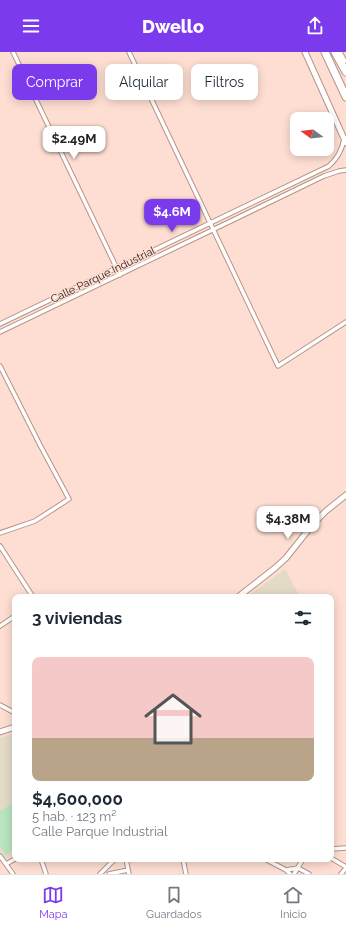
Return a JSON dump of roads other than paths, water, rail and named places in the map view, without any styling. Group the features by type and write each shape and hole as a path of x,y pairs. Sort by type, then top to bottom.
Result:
{"highway":[{"path":"325,52 346,97"},
{"path":"335,52 346,72"}],"street":[{"path":"13,52 120,275"},
{"path":"130,52 278,366 346,322"},
{"path":"305,52 345,141"},
{"path":"339,52 346,66"},
{"name":"Calle Parque Industrial","path":"0,324 321,169 333,162 345,141"},
{"path":"321,169 324,176"},
{"path":"0,332 179,248 214,229 324,176 339,170 346,170"},
{"path":"296,181 299,189"},
{"path":"270,193 273,200"},
{"path":"0,366 69,499 31,523 0,534"},
{"path":"242,594 281,563 313,524 346,495"},
{"path":"0,546 30,594"},
{"path":"0,626 12,618"},
{"path":"0,705 12,711"},
{"path":"0,732 12,728"},
{"path":"334,849 346,848"},
{"path":"0,856 13,874"},
{"path":"334,860 346,867 341,874"},
{"path":"6,864 12,861"},
{"path":"42,862 46,874"},
{"path":"100,874 112,862"},
{"path":"109,874 129,872 127,862"},
{"path":"184,862 186,874"},
{"path":"270,862 286,870 290,874"},
{"path":"294,874 301,862"},
{"path":"286,870 298,868 309,874"}]}
